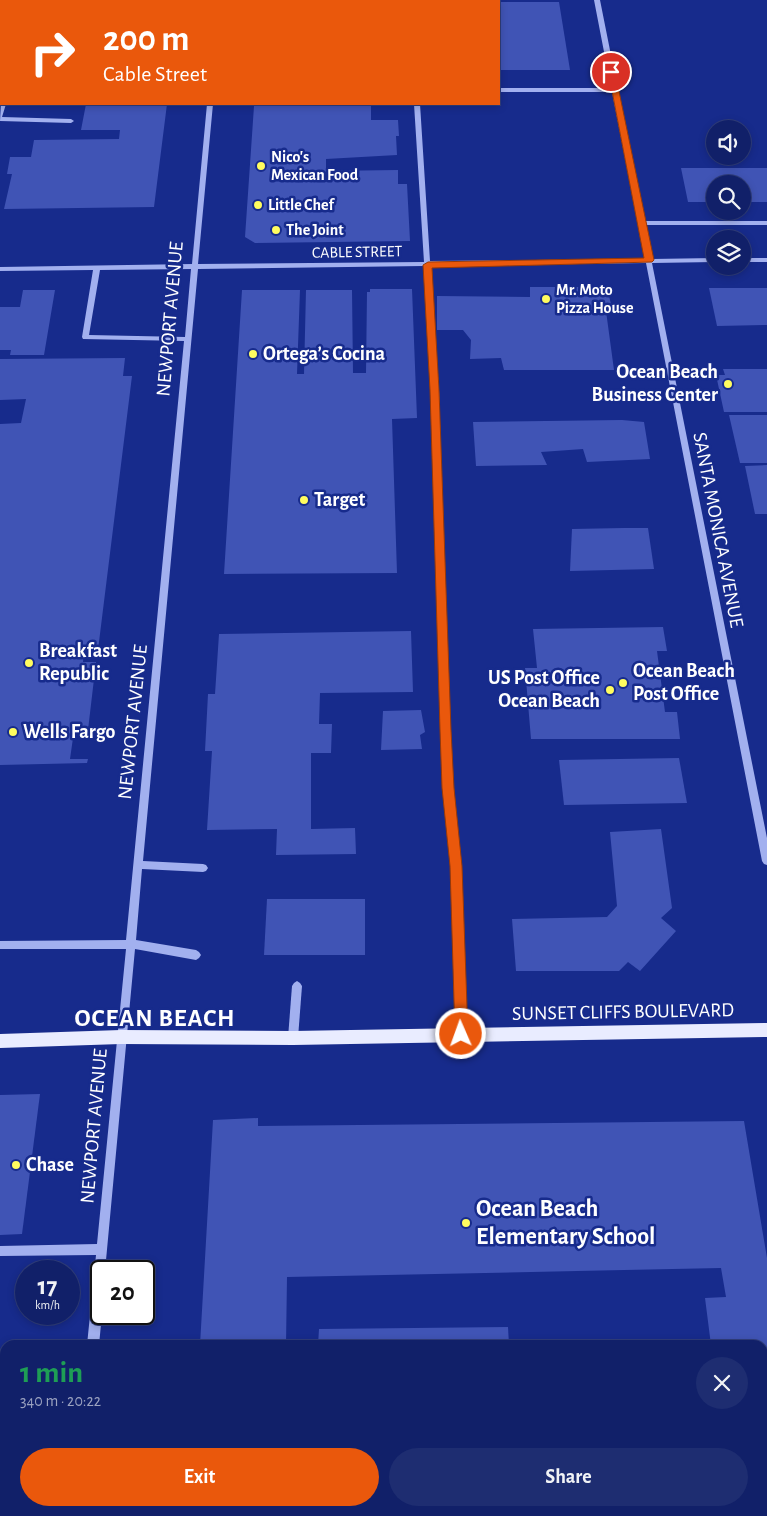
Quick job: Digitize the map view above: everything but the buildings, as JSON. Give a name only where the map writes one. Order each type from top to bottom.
[{"type":"main road","name":"SUNSET CLIFFS BOULEVARD","points":[[0,1041],[121,1037],[293,1038],[767,1030]]},
{"type":"street","name":"SANTA MONICA AVENUE","points":[[597,0],[767,861]]},
{"type":"street","name":"NEWPORT AVENUE","points":[[93,1340],[210,105]]},
{"type":"street","points":[[417,105],[435,390],[448,788],[456,866],[461,1034]]},
{"type":"street","points":[[0,117],[71,121]]},
{"type":"street","points":[[642,223],[767,223]]},
{"type":"street","name":"CABLE STREET","points":[[0,269],[706,260]]},
{"type":"street","points":[[751,260],[767,260]]},
{"type":"street","points":[[138,865],[203,868]]},
{"type":"street","points":[[0,945],[131,944],[196,955]]},
{"type":"street","points":[[293,1038],[297,986]]},
{"type":"street","points":[[0,1251],[102,1249]]},
{"type":"lane","points":[[500,90],[615,90]]},
{"type":"lane","points":[[97,268],[85,337],[188,339]]},
{"type":"place","name":"Nico's Mexican Food","points":[[261,166]]},
{"type":"place","name":"Little Chef","points":[[258,205]]},
{"type":"place","name":"The Joint","points":[[276,230]]},
{"type":"place","name":"Mr. Moto Pizza House","points":[[546,299]]},
{"type":"place","name":"Ortega’s Cocina","points":[[253,354]]},
{"type":"place","name":"Ocean Beach Business Center","points":[[728,384]]},
{"type":"place","name":"Target","points":[[304,500]]},
{"type":"place","name":"Breakfast Republic","points":[[29,663]]},
{"type":"place","name":"Ocean Beach Post Office","points":[[623,683]]},
{"type":"place","name":"US Post Office Ocean Beach","points":[[610,690]]},
{"type":"place","name":"Wells Fargo","points":[[13,732]]},
{"type":"place","name":"Chase","points":[[16,1165]]},
{"type":"place","name":"Ocean Beach Elementary School","points":[[466,1223]]},
{"type":"district","name":"OCEAN BEACH","points":[[155,1018]]},
{"type":"route","points":[[461,1034],[456,866],[448,788],[435,390],[428,265],[649,260],[611,72]]}]
